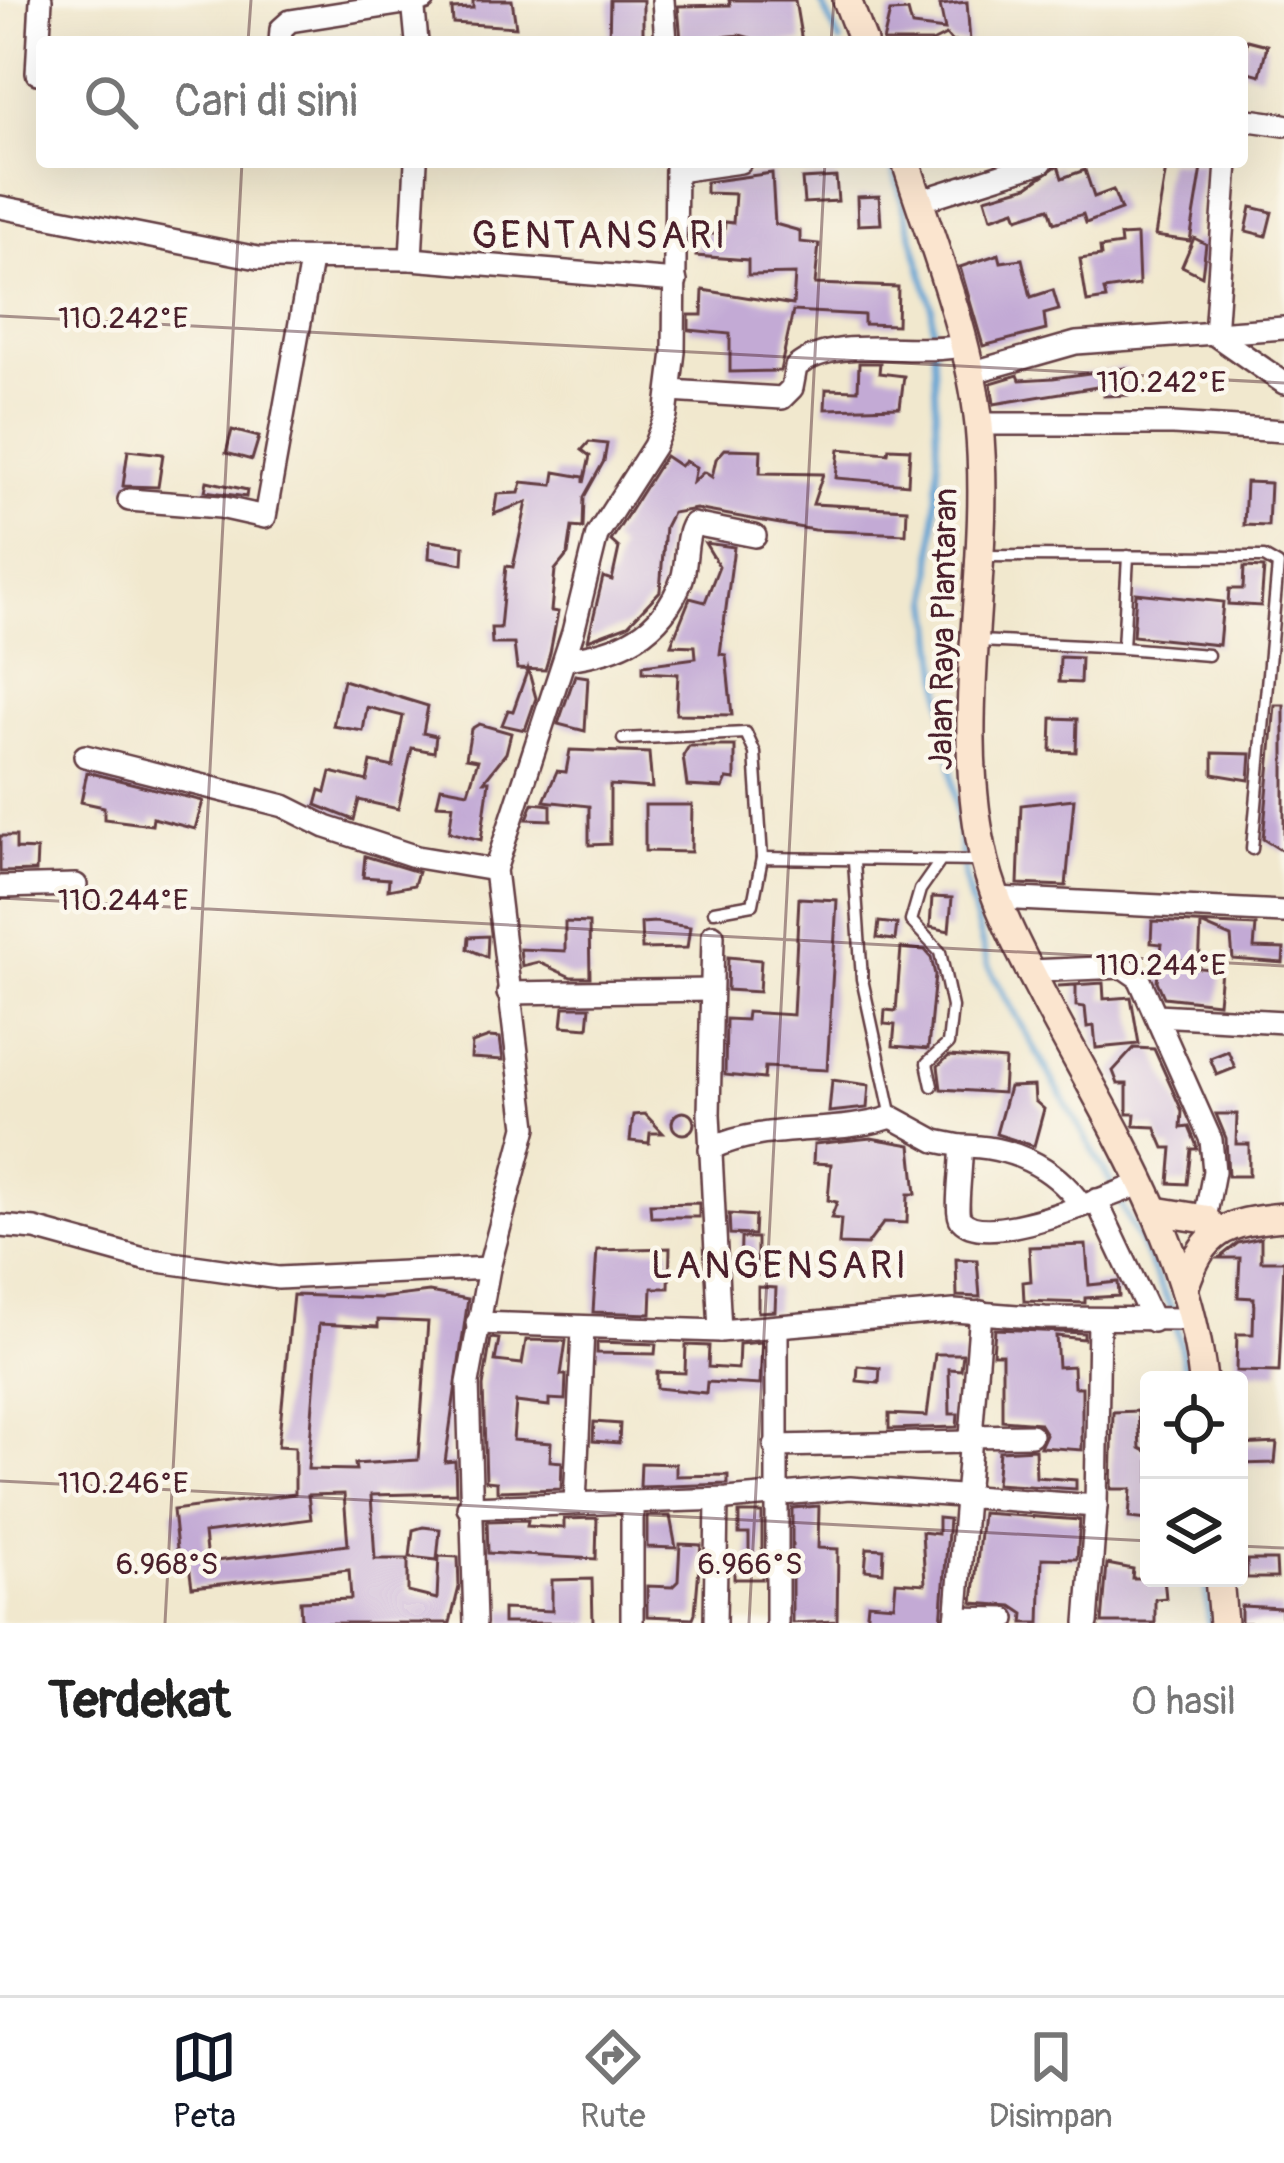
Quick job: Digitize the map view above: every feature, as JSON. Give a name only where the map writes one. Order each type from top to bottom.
[{"type":"main road","points":[[847,0],[861,36]]},
{"type":"main road","name":"Jalan Raya Plantaran","points":[[908,168],[919,201],[946,356],[979,424],[981,556],[971,705],[976,861],[1030,971],[1108,1196],[1156,1211],[1184,1289],[1169,1320],[1198,1371]]},
{"type":"main road","points":[[1156,1211],[1212,1226],[1284,1217]]},
{"type":"main road","points":[[1184,1289],[1212,1226]]},
{"type":"main road","points":[[1221,1587],[1223,1623]]},
{"type":"street","points":[[39,36],[41,0]]},
{"type":"street","points":[[662,0],[665,36]]},
{"type":"street","points":[[280,36],[280,28],[290,21],[416,1],[418,36]]},
{"type":"street","points":[[1248,120],[1284,124]]},
{"type":"street","points":[[411,259],[416,168]]},
{"type":"street","points":[[475,1623],[466,1406],[477,1323],[526,1127],[495,870],[565,659],[602,522],[654,446],[670,391],[676,168]]},
{"type":"street","points":[[919,201],[1023,168]]},
{"type":"street","points":[[1215,335],[1227,168]]},
{"type":"street","points":[[0,207],[140,233],[200,250],[311,262],[411,259],[676,281]]},
{"type":"street","points":[[129,500],[265,517],[311,262]]},
{"type":"street","points":[[670,391],[782,398],[792,388],[796,367],[812,357],[857,349],[946,356],[1284,328]]},
{"type":"street","points":[[1215,335],[1284,383]]},
{"type":"street","points":[[979,424],[1173,424],[1284,431]]},
{"type":"street","points":[[565,659],[608,654],[662,617],[683,576],[693,524],[755,536]]},
{"type":"street","points":[[85,756],[284,806],[326,827],[417,857],[495,870]]},
{"type":"street","points":[[0,886],[76,885]]},
{"type":"street","points":[[997,898],[1284,912]]},
{"type":"street","points":[[712,935],[710,1149],[720,1331]]},
{"type":"street","points":[[1030,971],[1123,967],[1139,978],[1211,1140],[1212,1226]]},
{"type":"street","points":[[508,993],[711,990]]},
{"type":"street","points":[[1156,1015],[1284,1022]]},
{"type":"street","points":[[710,1149],[786,1131],[859,1128],[892,1117],[936,1141],[992,1146],[1021,1156],[1070,1189],[1108,1196]]},
{"type":"street","points":[[961,1146],[957,1212],[967,1224],[985,1230],[1025,1225],[1108,1196]]},
{"type":"street","points":[[477,1323],[777,1330],[914,1312],[1169,1320],[1108,1196]]},
{"type":"street","points":[[0,1226],[35,1229],[144,1259],[278,1278],[489,1268]]},
{"type":"street","points":[[981,1312],[956,1621],[1005,1619]]},
{"type":"street","points":[[1087,1623],[1096,1506],[1099,1320]]},
{"type":"street","points":[[575,1503],[583,1329]]},
{"type":"street","points":[[777,1330],[777,1623]]},
{"type":"street","points":[[775,1446],[1031,1435]]},
{"type":"street","points":[[468,1508],[896,1489],[964,1499],[1096,1506]]},
{"type":"street","points":[[715,1623],[717,1500]]},
{"type":"street","points":[[632,1502],[632,1623]]},
{"type":"lane","points":[[981,556],[1264,557],[1278,565],[1252,849]]},
{"type":"lane","points":[[1124,648],[1128,556]]},
{"type":"lane","points":[[976,641],[1208,655]]},
{"type":"lane","points":[[622,739],[746,733],[754,753],[762,858],[753,904],[714,911]]},
{"type":"lane","points":[[762,858],[976,861]]},
{"type":"lane","points":[[854,862],[862,980],[892,1117]]},
{"type":"lane","points":[[932,1087],[927,1063],[948,1044],[952,1007],[940,952],[911,920],[920,890],[946,863]]},
{"type":"building","points":[[473,0],[512,0],[516,27],[453,23],[452,9],[473,8]]},
{"type":"building","points":[[610,0],[643,0],[643,36],[609,36]]},
{"type":"building","points":[[729,0],[795,0],[801,36],[681,36],[678,6],[730,5]]},
{"type":"building","points":[[967,2],[970,36],[884,36],[890,12],[908,11],[912,26],[945,30],[940,5]]},
{"type":"building","points":[[1248,40],[1267,45],[1260,75],[1248,72]]},
{"type":"building","points":[[1054,168],[1059,168],[1062,178],[1085,170],[1094,197],[1113,190],[1121,210],[1086,223],[1083,214],[1054,223],[1049,208],[1018,218],[1015,210],[991,218],[985,198],[1028,186]]},
{"type":"building","points":[[1166,168],[1202,168],[1190,241],[1155,236]]},
{"type":"building","points":[[772,173],[775,224],[800,231],[800,242],[819,244],[815,284],[898,287],[897,325],[864,324],[864,315],[793,311],[780,371],[730,372],[730,334],[689,330],[689,315],[702,315],[703,290],[793,305],[795,274],[748,275],[748,260],[696,256],[698,233],[724,235],[725,222],[733,223],[735,194],[706,193],[706,182]]},
{"type":"building","points":[[836,177],[838,201],[804,203],[802,179]]},
{"type":"building","points":[[879,196],[881,224],[858,225],[857,197]]},
{"type":"building","points":[[1251,207],[1272,212],[1266,236],[1246,231]]},
{"type":"building","points":[[1137,235],[1139,285],[1104,290],[1106,299],[1087,302],[1080,259],[1101,256],[1100,248],[1121,245],[1120,236]]},
{"type":"building","points":[[1194,238],[1206,244],[1202,276],[1182,266]]},
{"type":"building","points":[[999,254],[1001,262],[1022,259],[1031,297],[1053,290],[1059,310],[1044,314],[1046,330],[983,346],[960,267]]},
{"type":"building","points":[[859,363],[880,363],[879,373],[904,376],[900,407],[825,409],[826,389],[858,390]]},
{"type":"building","points":[[1126,368],[1128,395],[1104,396],[1103,386],[994,404],[991,383],[1018,375],[1020,380],[1053,378]]},
{"type":"building","points":[[232,430],[259,437],[252,460],[226,453]]},
{"type":"building","points":[[589,442],[607,444],[604,461],[584,497],[583,528],[572,527],[568,554],[555,570],[551,611],[558,612],[545,670],[517,669],[514,644],[492,644],[491,628],[500,628],[506,566],[513,567],[527,502],[494,514],[497,494],[519,493],[522,482],[553,485],[555,472],[584,477],[584,483],[590,456],[582,450]]},
{"type":"building","points":[[889,448],[910,449],[908,484],[836,478],[839,449],[888,453]]},
{"type":"building","points":[[725,449],[761,450],[760,473],[823,474],[813,504],[907,509],[906,534],[814,530],[696,509],[672,513],[665,527],[660,591],[628,625],[588,640],[603,577],[612,580],[619,548],[611,541],[665,456],[680,466],[685,461],[696,467],[693,482],[704,472],[712,477],[716,459]]},
{"type":"building","points":[[128,450],[163,454],[158,487],[123,486]]},
{"type":"building","points":[[207,481],[247,490],[246,497],[205,491]]},
{"type":"building","points":[[1246,482],[1270,483],[1268,526],[1244,525]]},
{"type":"building","points":[[430,541],[464,546],[463,564],[429,558]]},
{"type":"building","points":[[705,543],[734,547],[720,654],[726,655],[732,715],[676,714],[678,674],[643,672],[643,665],[696,658],[695,646],[671,645],[690,598],[705,602],[719,566]]},
{"type":"building","points":[[1244,567],[1264,568],[1261,606],[1228,604],[1229,589],[1243,589]]},
{"type":"building","points":[[1136,593],[1223,602],[1219,645],[1133,636]]},
{"type":"building","points":[[1060,657],[1081,658],[1080,683],[1059,682]]},
{"type":"building","points":[[528,669],[536,698],[525,730],[502,725],[508,710],[513,711]]},
{"type":"building","points":[[575,675],[588,677],[585,731],[558,724]]},
{"type":"building","points":[[343,680],[428,706],[423,733],[436,736],[434,752],[412,748],[398,809],[359,800],[354,820],[316,805],[320,790],[326,792],[331,772],[367,781],[371,762],[393,767],[403,716],[367,707],[363,731],[333,726]]},
{"type":"building","points":[[1275,705],[1284,705],[1284,852],[1263,839]]},
{"type":"building","points":[[1052,718],[1077,719],[1076,752],[1051,751]]},
{"type":"building","points":[[479,724],[511,733],[506,753],[484,781],[489,781],[481,840],[449,832],[453,805],[437,804],[441,787],[468,792],[478,760],[466,758],[471,729]]},
{"type":"building","points":[[689,746],[735,746],[735,780],[727,779],[723,788],[687,786],[683,756]]},
{"type":"building","points":[[570,750],[649,753],[652,788],[610,785],[610,844],[589,845],[589,806],[544,801],[557,771],[566,772]]},
{"type":"building","points":[[1213,753],[1251,754],[1249,780],[1213,774]]},
{"type":"building","points":[[87,772],[203,801],[195,829],[153,818],[152,825],[104,819],[104,807],[81,802]]},
{"type":"building","points":[[1074,799],[1066,886],[1018,884],[1021,805]]},
{"type":"building","points":[[533,803],[551,805],[551,820],[527,819]]},
{"type":"building","points":[[645,805],[692,805],[691,852],[645,851]]},
{"type":"building","points":[[0,836],[16,836],[16,849],[37,850],[36,871],[0,872]]},
{"type":"building","points":[[365,856],[418,872],[414,885],[388,890],[389,879],[363,877]]},
{"type":"building","points":[[932,897],[952,898],[949,931],[930,927]]},
{"type":"building","points":[[799,898],[837,900],[827,1070],[765,1067],[764,1079],[725,1075],[726,1019],[746,1020],[747,1012],[793,1015]]},
{"type":"building","points":[[1152,921],[1256,926],[1254,948],[1284,949],[1283,963],[1233,959],[1231,937],[1201,924],[1199,968],[1221,970],[1218,1003],[1164,997],[1157,981],[1162,944],[1151,943]]},
{"type":"building","points":[[565,922],[589,923],[590,977],[571,977],[538,962],[522,966],[520,949],[565,951]]},
{"type":"building","points":[[879,922],[897,924],[895,940],[877,938]]},
{"type":"building","points":[[641,923],[690,927],[687,948],[642,949]]},
{"type":"building","points":[[488,936],[487,957],[468,949],[469,937]]},
{"type":"building","points":[[901,948],[925,950],[931,957],[935,975],[928,1049],[893,1046],[895,1025],[884,1024],[885,1010],[896,1011]]},
{"type":"building","points":[[728,957],[761,960],[759,992],[727,990]]},
{"type":"building","points":[[1103,983],[1104,999],[1131,997],[1139,1044],[1096,1048],[1094,1026],[1087,1027],[1085,1007],[1076,1006],[1076,985],[1058,986]]},
{"type":"building","points":[[564,1007],[590,1007],[588,1028],[562,1026]]},
{"type":"building","points":[[500,1038],[503,1060],[471,1058],[472,1043]]},
{"type":"building","points":[[1134,1048],[1154,1049],[1182,1111],[1181,1128],[1189,1127],[1196,1144],[1197,1149],[1191,1149],[1187,1184],[1169,1183],[1172,1148],[1164,1148],[1155,1127],[1134,1126],[1135,1114],[1127,1114],[1127,1084],[1118,1084],[1113,1071]]},
{"type":"building","points":[[1228,1051],[1235,1068],[1217,1075],[1210,1058]]},
{"type":"building","points":[[949,1056],[1005,1060],[1003,1093],[941,1089],[938,1066]]},
{"type":"building","points":[[832,1080],[869,1085],[867,1108],[829,1112]]},
{"type":"building","points":[[1034,1086],[1035,1101],[1044,1109],[1034,1146],[996,1134],[1009,1087]]},
{"type":"building","points":[[683,1112],[694,1123],[683,1134],[672,1123]]},
{"type":"building","points":[[645,1114],[663,1133],[650,1133],[649,1143],[630,1141],[633,1115]]},
{"type":"building","points":[[1216,1114],[1237,1114],[1236,1144],[1249,1144],[1249,1176],[1228,1176],[1226,1138]]},
{"type":"building","points":[[871,1138],[911,1145],[916,1194],[908,1194],[907,1223],[884,1222],[867,1245],[839,1244],[841,1219],[831,1218],[837,1202],[828,1200],[831,1164],[813,1163],[814,1144]]},
{"type":"building","points":[[699,1203],[699,1217],[651,1217],[650,1204]]},
{"type":"building","points":[[729,1214],[755,1216],[754,1235],[730,1234]]},
{"type":"building","points":[[741,1238],[757,1238],[757,1275],[740,1275]]},
{"type":"building","points":[[1261,1238],[1261,1261],[1284,1261],[1279,1372],[1236,1371],[1237,1334],[1253,1334],[1254,1298],[1238,1297],[1240,1258],[1219,1258],[1238,1243]]},
{"type":"building","points":[[1086,1245],[1089,1285],[1118,1282],[1119,1296],[1085,1298],[1085,1303],[1024,1301],[1023,1282],[1031,1281],[1029,1247]]},
{"type":"building","points":[[670,1248],[669,1288],[652,1288],[651,1314],[593,1312],[597,1250]]},
{"type":"building","points":[[956,1259],[977,1260],[980,1297],[957,1296]]},
{"type":"building","points":[[758,1287],[776,1288],[775,1311],[758,1312]]},
{"type":"building","points":[[429,1292],[468,1299],[445,1462],[455,1461],[456,1493],[371,1495],[375,1559],[408,1559],[408,1592],[437,1599],[439,1556],[458,1557],[459,1587],[450,1623],[301,1623],[300,1601],[351,1599],[349,1570],[192,1587],[188,1558],[178,1559],[173,1510],[295,1494],[295,1447],[278,1446],[293,1295],[381,1298]],"holes":[[[378,1320],[428,1322],[418,1460],[355,1464],[356,1470],[308,1469],[319,1324],[378,1327]],[[344,1494],[348,1545],[207,1562],[204,1533],[311,1519],[308,1495]]]},
{"type":"building","points":[[995,1329],[1084,1333],[1084,1339],[1056,1336],[1058,1367],[1073,1366],[1074,1387],[1082,1387],[1082,1450],[1040,1447],[1046,1434],[1039,1423],[1002,1420],[1002,1354],[993,1354]]},
{"type":"building","points":[[491,1338],[499,1339],[495,1361],[522,1364],[526,1340],[566,1341],[561,1375],[566,1375],[565,1400],[549,1399],[549,1406],[516,1402],[513,1440],[551,1443],[550,1461],[562,1462],[561,1489],[497,1491],[497,1482],[486,1481],[483,1386]]},
{"type":"building","points":[[597,1342],[656,1344],[655,1354],[597,1353]]},
{"type":"building","points":[[762,1342],[760,1385],[707,1382],[706,1393],[657,1388],[657,1372],[685,1373],[686,1345],[709,1346],[708,1367],[738,1369],[739,1344]]},
{"type":"building","points":[[935,1354],[963,1354],[961,1370],[949,1369],[950,1414],[958,1414],[957,1427],[889,1429],[889,1414],[927,1416]]},
{"type":"building","points":[[858,1366],[880,1368],[879,1383],[857,1381]]},
{"type":"building","points":[[1138,1411],[1140,1519],[1129,1518],[1131,1489],[1111,1489],[1113,1412]]},
{"type":"building","points":[[594,1422],[620,1424],[619,1443],[593,1441]]},
{"type":"building","points":[[1277,1443],[1275,1463],[1248,1464],[1248,1445]]},
{"type":"building","points":[[1035,1449],[1036,1477],[1076,1480],[1076,1489],[996,1484],[999,1451]]},
{"type":"building","points":[[641,1463],[676,1464],[676,1476],[728,1475],[728,1484],[640,1487]]},
{"type":"building","points":[[819,1506],[818,1548],[838,1549],[837,1621],[792,1623],[792,1508]]},
{"type":"building","points":[[739,1513],[762,1513],[762,1579],[734,1579],[734,1562],[749,1562],[749,1534],[739,1534]]},
{"type":"building","points":[[982,1513],[1080,1520],[1077,1559],[1042,1558],[1040,1623],[1023,1623],[1024,1614],[1012,1606],[973,1603]]},
{"type":"building","points":[[647,1516],[670,1516],[676,1548],[647,1547]]},
{"type":"building","points":[[597,1518],[596,1559],[488,1553],[487,1521],[528,1520],[527,1526],[564,1528],[564,1519]]},
{"type":"building","points":[[938,1518],[949,1519],[941,1623],[866,1623],[868,1603],[894,1605],[896,1582],[925,1584],[922,1532],[938,1534]]},
{"type":"building","points":[[440,1529],[437,1560],[410,1557],[413,1530]]},
{"type":"building","points":[[680,1544],[701,1545],[693,1618],[647,1616],[647,1586],[672,1587],[678,1581]]},
{"type":"building","points":[[867,1548],[884,1549],[883,1572],[865,1570]]},
{"type":"building","points":[[1248,1560],[1276,1560],[1277,1578],[1248,1578]]},
{"type":"building","points":[[1107,1564],[1133,1569],[1132,1578],[1140,1578],[1140,1587],[1165,1587],[1166,1598],[1155,1599],[1155,1623],[1102,1623]]},
{"type":"building","points":[[592,1579],[593,1623],[503,1623],[503,1609],[552,1611],[552,1580]]},
{"type":"building","points":[[1241,1606],[1282,1608],[1282,1623],[1241,1623]]},
{"type":"waterway","points":[[820,0],[837,36]]},
{"type":"waterway","points":[[893,168],[932,307],[938,465],[931,600],[965,880],[988,966],[1114,1188]]},
{"type":"waterway","points":[[1119,1200],[1173,1312]]},
{"type":"waterway","points":[[1176,1325],[1185,1371]]},
{"type":"waterway","points":[[1206,1588],[1209,1623]]},
{"type":"district","name":"GENTANSARI","points":[[600,234]]},
{"type":"district","name":"LANGENSARI","points":[[780,1264]]}]
